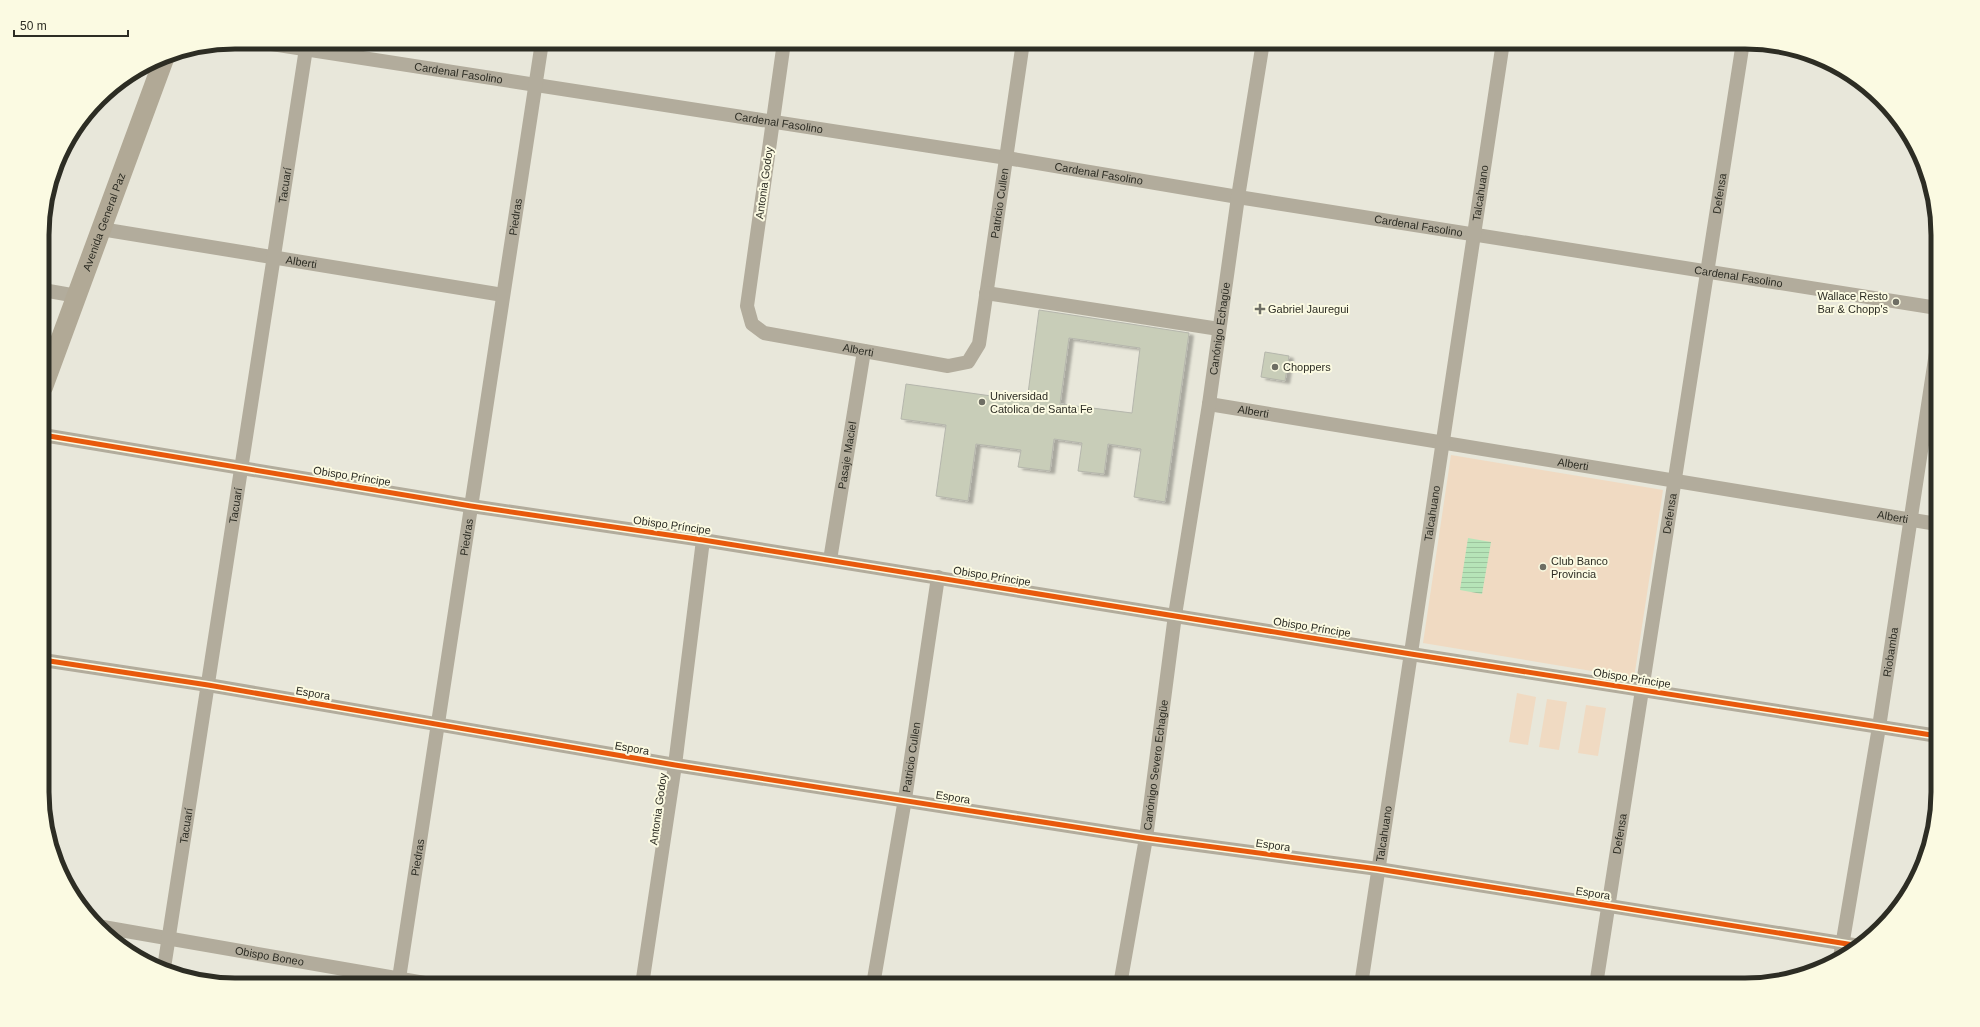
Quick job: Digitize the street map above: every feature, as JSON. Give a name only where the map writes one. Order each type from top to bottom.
[{"type":"main road","name":"Avenida General Paz","points":[[49,371],[162,64]]},
{"type":"street","name":"Tacuarí","points":[[165,964],[306,49]]},
{"type":"street","name":"Cardenal Fasolino","points":[[324,49],[535,85],[772,123],[1007,158],[1238,197],[1931,307]]},
{"type":"street","name":"Piedras","points":[[400,978],[541,49]]},
{"type":"street","name":"Antonia Godoy","points":[[752,324],[747,306],[783,49]]},
{"type":"street","name":"Patricio Cullen","points":[[968,362],[979,344],[1022,49]]},
{"type":"street","name":"Canónigo Echagüe","points":[[1175,615],[1209,404],[1238,197],[1262,49]]},
{"type":"street","name":"Talcahuano","points":[[1361,978],[1502,49]]},
{"type":"street","name":"Defensa","points":[[1597,978],[1676,480],[1742,49]]},
{"type":"street","name":"Alberti","points":[[101,229],[503,295]]},
{"type":"street","points":[[49,291],[77,296]]},
{"type":"street","points":[[986,293],[1219,329]]},
{"type":"street","name":"Alberti","points":[[752,324],[764,333],[948,366],[968,362]]},
{"type":"street","name":"Pasaje Maciel","points":[[830,560],[864,351]]},
{"type":"street","name":"Riobamba","points":[[1841,951],[1879,727],[1909,520],[1931,383]]},
{"type":"street","name":"Alberti","points":[[1209,404],[1442,444],[1676,480],[1931,523]]},
{"type":"street","name":"Obispo Príncipe","points":[[49,436],[471,506],[703,540],[1411,654],[1931,735]]},
{"type":"street","name":"Antonia Godoy","points":[[643,978],[675,765],[703,540]]},
{"type":"street","name":"Patricio Cullen","points":[[874,978],[905,800],[938,577]]},
{"type":"street","name":"Canónigo Severo Echagüe","points":[[1121,978],[1146,838],[1175,615]]},
{"type":"street","name":"Espora","points":[[49,661],[208,686],[675,765],[1146,838],[1378,869],[1852,945]]},
{"type":"street","name":"Obispo Boneo","points":[[107,928],[169,937],[379,978]]},
{"type":"shaded area","name":"Club Banco Provincia","points":[[1451,455],[1663,490],[1634,678],[1423,643]]},
{"type":"shaded area","points":[[1468,538],[1491,542],[1482,594],[1460,590]]},
{"type":"shaded area","points":[[1517,693],[1536,697],[1528,745],[1509,742]]},
{"type":"shaded area","points":[[1547,699],[1567,702],[1559,750],[1539,747]]},
{"type":"shaded area","points":[[1586,705],[1606,708],[1598,756],[1578,753]]},
{"type":"building","name":"Universidad Catolica de Santa Fe","points":[[1039,310],[1189,333],[1165,502],[1134,497],[1141,449],[1108,444],[1104,474],[1078,471],[1082,443],[1054,439],[1050,471],[1018,467],[1021,450],[976,444],[968,501],[936,496],[946,425],[901,419],[906,384],[1027,401]],"holes":[[[1069,338],[1140,348],[1132,413],[1060,404]]]},
{"type":"building","name":"Choppers","points":[[1265,352],[1289,356],[1285,381],[1261,377]]},
{"type":"cycle path","points":[[49,436],[471,506],[703,540],[1411,654],[1931,735]]},
{"type":"cycle path","points":[[49,661],[208,685],[675,765],[1146,838],[1378,869],[1851,945]]},
{"type":"place","name":"Wallace Resto Bar & Chopp's","points":[[1896,302]]},
{"type":"place","name":"Gabriel Jauregui","points":[[1260,309]]},
{"type":"place","name":"Choppers","points":[[1275,367]]},
{"type":"place","name":"Universidad Catolica de Santa Fe","points":[[982,402]]},
{"type":"place","name":"Club Banco Provincia","points":[[1543,567]]}]
